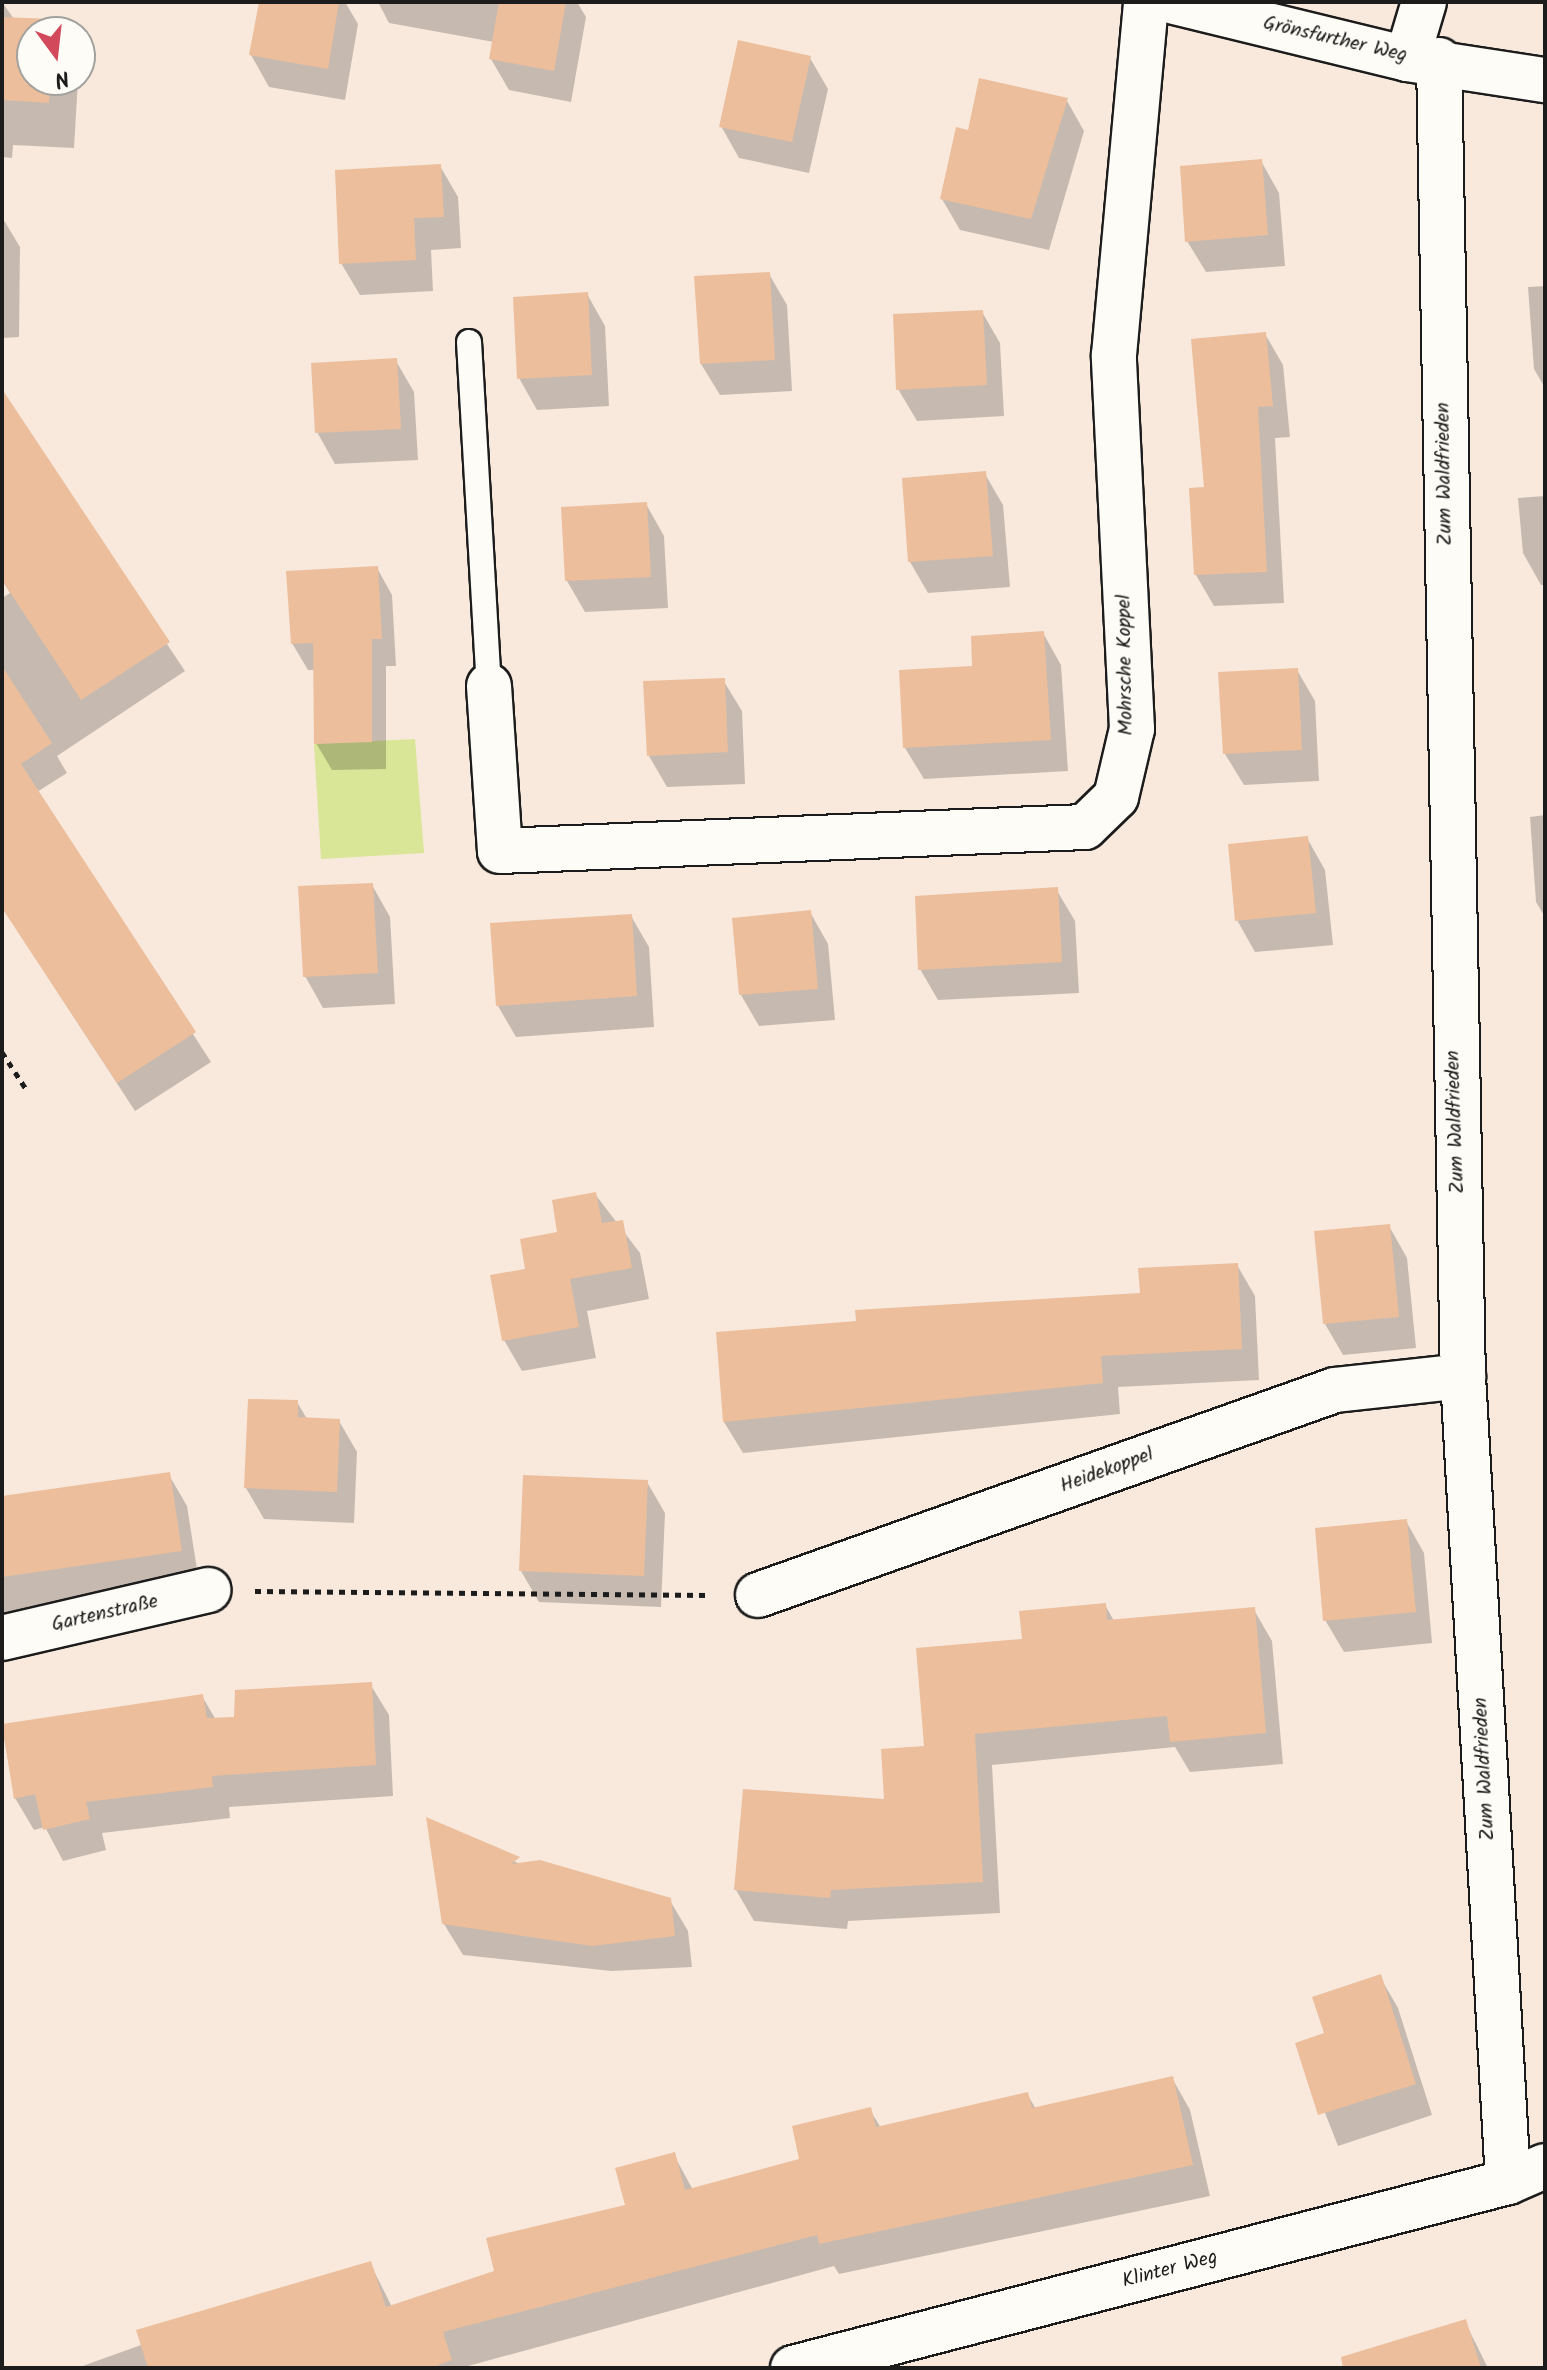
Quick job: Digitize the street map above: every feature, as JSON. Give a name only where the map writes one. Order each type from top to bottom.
[{"type":"street","name":"Mohrsche Koppel","points":[[489,686],[500,851],[1085,827],[1116,797],[1132,729],[1114,355],[1146,2]]},
{"type":"street","name":"Grönsfurther Weg","points":[[1174,2],[1423,60],[1545,80]]},
{"type":"street","name":"Zum Waldfrieden","points":[[1424,2],[1423,60],[1463,1376],[1526,2174]]},
{"type":"street","name":"Heidekoppel","points":[[758,1595],[1335,1390],[1463,1376]]},
{"type":"street","name":"Gartenstraße","points":[[2,1638],[208,1590]]},
{"type":"street","name":"Klinter Weg","points":[[793,2368],[1526,2174]]},
{"type":"lane","points":[[469,342],[489,686]]},
{"type":"path","points":[[2,1052],[26,1089]]},
{"type":"path","points":[[208,1590],[758,1595]]},
{"type":"green space","points":[[415,739],[424,853],[321,859],[314,744]]},
{"type":"building","points":[[259,2],[339,2],[328,69],[249,55]]},
{"type":"building","points":[[499,2],[566,2],[554,71],[489,59]]},
{"type":"building","points":[[2,17],[16,18],[16,96],[49,96],[49,103],[2,100]]},
{"type":"building","points":[[738,40],[811,56],[792,142],[719,127]]},
{"type":"building","points":[[979,78],[1068,98],[1031,219],[940,199],[956,127],[968,130]]},
{"type":"building","points":[[1262,159],[1268,235],[1185,242],[1180,166]]},
{"type":"building","points":[[441,164],[444,217],[414,218],[416,260],[339,264],[335,170]]},
{"type":"building","points":[[770,272],[775,360],[700,364],[694,276]]},
{"type":"building","points":[[588,292],[592,375],[517,379],[513,297]]},
{"type":"building","points":[[983,310],[987,385],[896,390],[893,314]]},
{"type":"building","points":[[1266,332],[1273,406],[1258,407],[1267,572],[1194,575],[1189,488],[1204,487],[1191,339]]},
{"type":"building","points":[[397,358],[401,429],[315,433],[311,363]]},
{"type":"building","points":[[2,389],[170,642],[81,700],[2,580]]},
{"type":"building","points":[[986,471],[993,556],[908,562],[902,478]]},
{"type":"building","points":[[647,502],[651,577],[565,581],[561,507]]},
{"type":"building","points":[[378,566],[382,639],[372,639],[372,742],[314,744],[313,643],[291,644],[286,571]]},
{"type":"building","points":[[1044,631],[1051,740],[903,748],[899,670],[972,666],[971,636]]},
{"type":"building","points":[[2,666],[52,743],[21,764],[196,1032],[117,1083],[2,908]]},
{"type":"building","points":[[1298,668],[1302,750],[1223,754],[1218,672]]},
{"type":"building","points":[[725,678],[728,752],[647,756],[643,681]]},
{"type":"building","points":[[1308,836],[1316,913],[1235,921],[1228,844]]},
{"type":"building","points":[[373,883],[378,973],[303,977],[298,886]]},
{"type":"building","points":[[1058,887],[1062,962],[918,970],[915,896]]},
{"type":"building","points":[[811,910],[818,989],[739,995],[732,918]]},
{"type":"building","points":[[632,914],[637,996],[496,1006],[490,923]]},
{"type":"building","points":[[596,1192],[602,1223],[623,1220],[632,1268],[570,1279],[579,1327],[502,1341],[490,1275],[525,1269],[520,1239],[557,1232],[552,1200]]},
{"type":"building","points":[[1390,1224],[1399,1317],[1323,1324],[1314,1231]]},
{"type":"building","points":[[1238,1263],[1242,1349],[1101,1356],[1103,1383],[723,1422],[716,1332],[856,1321],[855,1310],[1140,1293],[1138,1268]]},
{"type":"building","points":[[248,1399],[298,1400],[298,1417],[340,1419],[337,1492],[244,1488]]},
{"type":"building","points":[[170,1472],[182,1551],[2,1577],[2,1496]]},
{"type":"building","points":[[523,1475],[648,1480],[644,1576],[519,1571]]},
{"type":"building","points":[[1407,1519],[1416,1612],[1323,1621],[1315,1528]]},
{"type":"building","points":[[1106,1603],[1107,1620],[1255,1607],[1266,1733],[1170,1742],[1167,1716],[975,1734],[983,1882],[831,1890],[830,1898],[734,1890],[743,1789],[884,1799],[881,1749],[924,1746],[916,1648],[1022,1639],[1019,1611]]},
{"type":"building","points":[[372,1682],[376,1765],[212,1776],[213,1787],[86,1802],[90,1819],[43,1830],[35,1794],[14,1799],[2,1724],[203,1694],[207,1718],[234,1717],[235,1690]]},
{"type":"building","points":[[426,1817],[520,1857],[511,1864],[540,1860],[671,1898],[675,1936],[592,1946],[442,1924]]},
{"type":"building","points":[[1381,1974],[1416,2084],[1318,2115],[1295,2043],[1324,2033],[1312,1997]]},
{"type":"building","points":[[1173,2076],[1193,2165],[819,2244],[817,2235],[443,2332],[452,2360],[430,2368],[148,2368],[136,2330],[371,2261],[386,2307],[494,2271],[486,2238],[625,2205],[615,2168],[675,2152],[685,2190],[799,2159],[792,2126],[871,2107],[876,2127],[1028,2092],[1032,2108]]},
{"type":"building","points":[[1466,2319],[1481,2368],[1343,2368],[1341,2357]]}]
